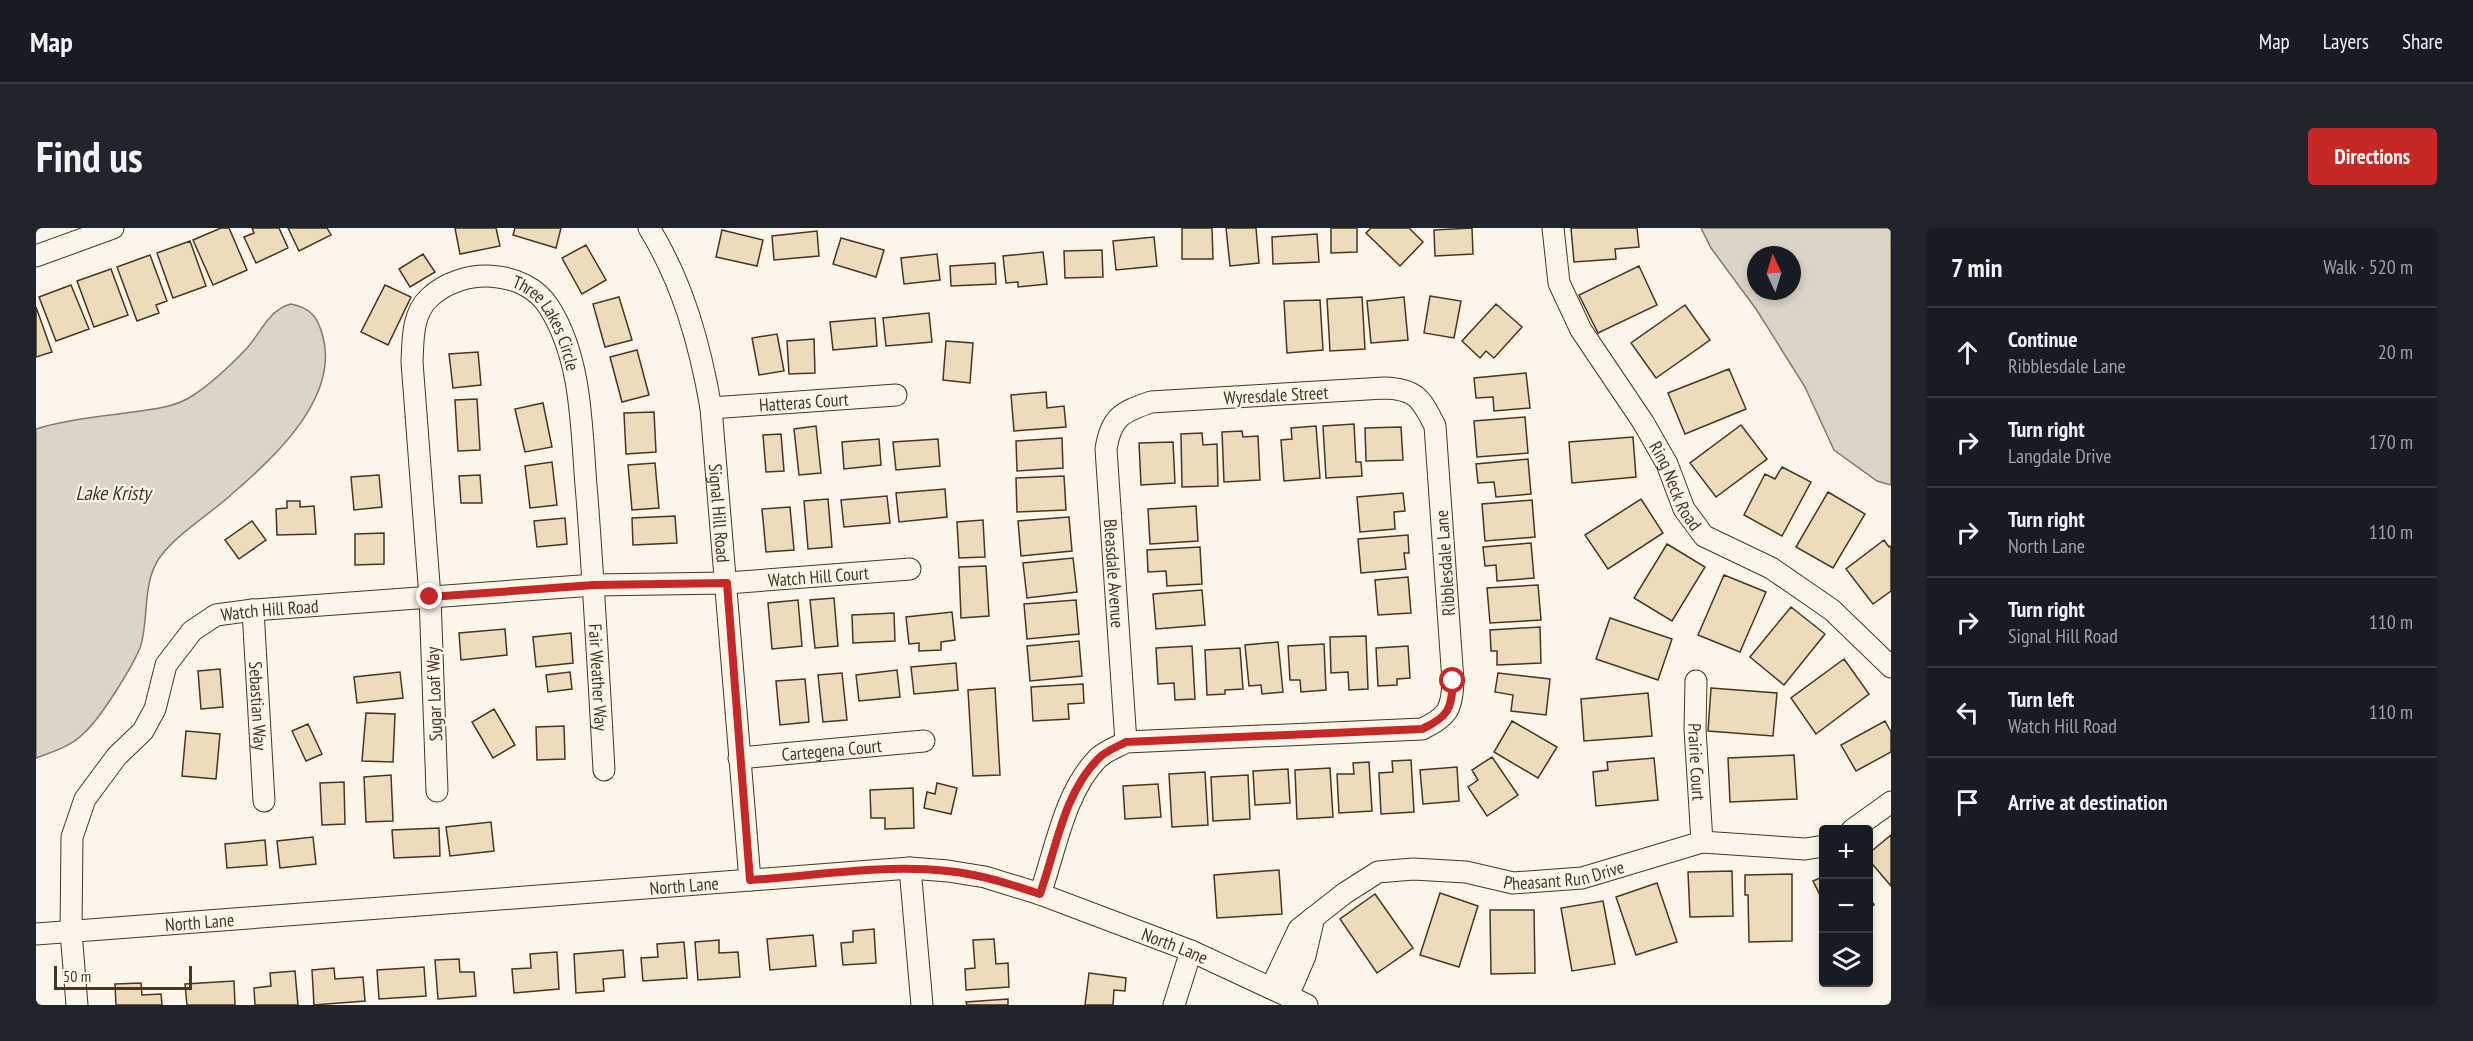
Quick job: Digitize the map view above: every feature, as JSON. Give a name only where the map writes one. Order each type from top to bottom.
[{"type":"street","points":[[36,256],[113,228]]},
{"type":"street","name":"Signal Hill Road","points":[[649,228],[683,296],[705,369],[711,408],[727,583],[750,880]]},
{"type":"street","name":"Ring Neck Road","points":[[1553,228],[1559,283],[1581,330],[1643,422],[1667,464],[1684,509],[1704,536],[1771,568],[1832,610],[1888,656]]},
{"type":"street","name":"Three Lakes Circle","points":[[430,597],[412,362],[414,325],[428,298],[454,281],[496,275],[529,285],[549,306],[571,355],[579,410],[594,585]]},
{"type":"street","name":"Wyresdale Street","points":[[1124,411],[1151,402],[1384,388],[1405,389],[1424,404]]},
{"type":"street","name":"Hatteras Court","points":[[711,408],[896,395]]},
{"type":"street","name":"Ribblesdale Lane","points":[[1126,742],[1422,729],[1439,721],[1452,704],[1453,681],[1435,426],[1424,404]]},
{"type":"street","name":"Bleasdale Avenue","points":[[1124,411],[1109,430],[1106,449],[1126,742]]},
{"type":"street","name":"Watch Hill Court","points":[[727,583],[910,569]]},
{"type":"street","name":"Watch Hill Road","points":[[77,1005],[71,932],[72,837],[85,799],[117,756],[143,731],[155,710],[166,665],[192,631],[216,615],[253,610],[594,585],[727,583]]},
{"type":"street","name":"Fair Weather Way","points":[[594,585],[604,770]]},
{"type":"street","name":"Sugar Loaf Way","points":[[430,597],[437,791]]},
{"type":"street","name":"Sebastian Way","points":[[253,610],[264,801]]},
{"type":"street","name":"Prairie Court","points":[[1696,681],[1695,729],[1702,842]]},
{"type":"street","name":"Cartegena Court","points":[[739,758],[924,741]]},
{"type":"street","points":[[1040,894],[1070,802],[1083,776],[1100,756],[1126,742]]},
{"type":"street","points":[[1859,825],[1891,802]]},
{"type":"street","name":"Pheasant Run Drive","points":[[1289,996],[1305,956],[1315,915],[1378,872],[1413,869],[1466,873],[1513,883],[1582,878],[1702,842],[1805,849],[1819,847]]},
{"type":"street","points":[[910,868],[922,1005]]},
{"type":"street","name":"North Lane","points":[[36,934],[910,868],[985,877],[1040,894],[1191,951],[1289,996]]},
{"type":"street","points":[[1174,1005],[1191,951]]},
{"type":"water","points":[[1701,228],[1891,228],[1891,485],[1877,481],[1834,450],[1805,387],[1749,300],[1801,300],[1801,246],[1747,246],[1747,297],[1711,248]]},
{"type":"water","name":"Lake Kristy","points":[[291,304],[313,314],[323,337],[325,360],[321,382],[312,404],[299,425],[266,463],[223,502],[194,524],[160,557],[154,567],[148,588],[141,645],[124,678],[99,716],[79,738],[62,748],[36,758],[36,429],[69,421],[176,404],[199,391],[221,374],[247,348],[277,311]]},
{"type":"building","points":[[221,228],[229,228],[247,270],[213,285],[193,240]]},
{"type":"building","points":[[252,228],[279,228],[288,248],[256,263],[244,237],[254,233]]},
{"type":"building","points":[[288,228],[327,228],[331,235],[299,251]]},
{"type":"building","points":[[455,228],[496,228],[500,246],[460,254]]},
{"type":"building","points":[[515,228],[561,228],[556,248],[513,235]]},
{"type":"building","points":[[1182,228],[1212,228],[1213,259],[1182,259]]},
{"type":"building","points":[[1226,228],[1256,228],[1259,263],[1230,266]]},
{"type":"building","points":[[1331,228],[1357,228],[1357,252],[1331,253]]},
{"type":"building","points":[[1371,228],[1409,228],[1423,242],[1400,266],[1366,233]]},
{"type":"building","points":[[1472,228],[1473,254],[1435,256],[1434,230]]},
{"type":"building","points":[[1571,228],[1637,228],[1639,247],[1615,249],[1616,259],[1574,262]]},
{"type":"building","points":[[722,230],[763,240],[757,266],[716,257]]},
{"type":"building","points":[[817,231],[819,256],[774,260],[772,236]]},
{"type":"building","points":[[1317,234],[1319,262],[1273,264],[1272,237]]},
{"type":"building","points":[[1154,237],[1157,266],[1116,270],[1113,241]]},
{"type":"building","points":[[841,238],[884,250],[876,277],[833,264]]},
{"type":"building","points":[[190,241],[206,286],[173,298],[157,253]]},
{"type":"building","points":[[586,245],[606,280],[582,294],[562,258]]},
{"type":"building","points":[[1102,250],[1103,277],[1065,278],[1064,251]]},
{"type":"building","points":[[1043,252],[1047,284],[1018,287],[1018,282],[1006,283],[1003,256]]},
{"type":"building","points":[[423,254],[435,272],[410,287],[399,269]]},
{"type":"building","points":[[937,254],[940,280],[904,284],[901,258]]},
{"type":"building","points":[[150,255],[167,301],[156,305],[159,313],[137,321],[117,267]]},
{"type":"building","points":[[995,263],[996,284],[951,286],[950,266]]},
{"type":"building","points":[[1639,266],[1657,305],[1598,333],[1579,295]]},
{"type":"building","points":[[111,269],[128,315],[94,327],[77,281]]},
{"type":"building","points":[[71,285],[89,329],[56,341],[39,297]]},
{"type":"building","points":[[385,285],[411,297],[388,345],[361,332]]},
{"type":"building","points":[[1430,296],[1461,301],[1454,338],[1424,333]]},
{"type":"building","points":[[619,297],[632,340],[605,347],[593,304]]},
{"type":"building","points":[[1362,297],[1365,349],[1330,351],[1327,299]]},
{"type":"building","points":[[1404,297],[1408,340],[1371,343],[1367,301]]},
{"type":"building","points":[[1320,300],[1323,350],[1287,353],[1284,301]]},
{"type":"building","points":[[1496,304],[1522,327],[1494,358],[1486,351],[1480,358],[1462,341]]},
{"type":"building","points":[[1685,305],[1710,340],[1656,378],[1631,343]]},
{"type":"building","points":[[36,307],[52,352],[36,357]]},
{"type":"building","points":[[929,313],[932,342],[886,346],[883,318]]},
{"type":"building","points":[[875,318],[877,346],[833,350],[830,322]]},
{"type":"building","points":[[777,334],[784,371],[759,375],[752,338]]},
{"type":"building","points":[[814,339],[815,373],[789,374],[787,341]]},
{"type":"building","points":[[946,341],[973,343],[970,383],[943,380]]},
{"type":"building","points":[[637,350],[649,395],[622,402],[610,357]]},
{"type":"building","points":[[478,352],[481,385],[453,388],[449,354]]},
{"type":"building","points":[[1729,369],[1746,409],[1685,434],[1668,393]]},
{"type":"building","points":[[1526,373],[1530,408],[1494,411],[1493,397],[1476,398],[1474,378]]},
{"type":"building","points":[[1046,392],[1047,408],[1064,406],[1066,427],[1014,431],[1011,395]]},
{"type":"building","points":[[477,399],[480,450],[458,451],[455,400]]},
{"type":"building","points":[[543,403],[552,447],[525,452],[515,409]]},
{"type":"building","points":[[654,412],[656,452],[626,454],[624,413]]},
{"type":"building","points":[[1525,417],[1528,453],[1477,457],[1474,421]]},
{"type":"building","points":[[1354,424],[1356,462],[1361,462],[1362,476],[1326,478],[1323,426]]},
{"type":"building","points":[[1741,425],[1767,459],[1716,497],[1690,463]]},
{"type":"building","points":[[816,426],[821,473],[799,475],[794,429]]},
{"type":"building","points":[[1316,426],[1320,478],[1284,481],[1281,440],[1292,439],[1291,428]]},
{"type":"building","points":[[1401,427],[1403,460],[1366,461],[1365,428]]},
{"type":"building","points":[[1242,431],[1243,437],[1258,436],[1260,480],[1224,482],[1222,432]]},
{"type":"building","points":[[1202,433],[1203,445],[1217,444],[1218,486],[1182,487],[1181,434]]},
{"type":"building","points":[[781,434],[784,471],[766,472],[763,435]]},
{"type":"building","points":[[1633,437],[1636,477],[1572,483],[1569,442]]},
{"type":"building","points":[[1062,438],[1063,468],[1017,471],[1016,441]]},
{"type":"building","points":[[879,439],[881,465],[844,469],[842,442]]},
{"type":"building","points":[[938,439],[940,466],[896,470],[893,442]]},
{"type":"building","points":[[1173,442],[1175,483],[1141,485],[1139,443]]},
{"type":"building","points":[[1528,459],[1531,494],[1496,497],[1494,482],[1478,483],[1476,464]]},
{"type":"building","points":[[552,462],[557,505],[530,508],[525,466]]},
{"type":"building","points":[[655,463],[659,508],[632,510],[628,465]]},
{"type":"building","points":[[1782,467],[1811,482],[1782,536],[1744,515],[1765,474],[1775,479]]},
{"type":"building","points":[[379,475],[382,507],[354,510],[351,477]]},
{"type":"building","points":[[480,475],[482,503],[461,503],[459,476]]},
{"type":"building","points":[[1064,476],[1066,510],[1017,512],[1016,478]]},
{"type":"building","points":[[945,489],[947,517],[899,522],[896,493]]},
{"type":"building","points":[[1828,492],[1865,514],[1833,568],[1796,547]]},
{"type":"building","points":[[1403,493],[1405,511],[1394,512],[1395,529],[1360,532],[1357,497]]},
{"type":"building","points":[[887,496],[890,523],[844,527],[841,500]]},
{"type":"building","points":[[828,499],[832,547],[808,549],[804,501]]},
{"type":"building","points":[[1641,499],[1663,533],[1608,569],[1585,535]]},
{"type":"building","points":[[1532,500],[1535,537],[1485,541],[1482,504]]},
{"type":"building","points":[[287,501],[300,501],[300,507],[314,506],[316,534],[277,535],[276,509],[287,508]]},
{"type":"building","points":[[1196,506],[1198,541],[1150,544],[1148,509]]},
{"type":"building","points":[[790,507],[794,550],[766,552],[762,509]]},
{"type":"building","points":[[675,516],[677,543],[633,545],[632,518]]},
{"type":"building","points":[[1069,517],[1072,551],[1021,556],[1018,521]]},
{"type":"building","points":[[565,518],[567,544],[537,547],[534,521]]},
{"type":"building","points":[[983,520],[985,557],[959,558],[957,522]]},
{"type":"building","points":[[252,521],[266,540],[239,559],[225,540]]},
{"type":"building","points":[[384,533],[384,564],[355,565],[355,534]]},
{"type":"building","points":[[1408,535],[1409,553],[1404,553],[1406,569],[1361,573],[1358,539]]},
{"type":"building","points":[[1884,540],[1889,547],[1891,546],[1891,591],[1873,604],[1846,569]]},
{"type":"building","points":[[1531,543],[1534,578],[1497,581],[1496,565],[1485,566],[1483,547]]},
{"type":"building","points":[[1667,544],[1705,567],[1672,621],[1634,598]]},
{"type":"building","points":[[1200,547],[1202,584],[1167,586],[1166,571],[1148,572],[1147,550]]},
{"type":"building","points":[[1073,558],[1077,592],[1027,598],[1023,563]]},
{"type":"building","points":[[986,566],[989,616],[961,618],[959,567]]},
{"type":"building","points":[[1724,575],[1766,592],[1740,652],[1698,635]]},
{"type":"building","points":[[1408,577],[1411,613],[1378,615],[1375,580]]},
{"type":"building","points":[[1538,585],[1541,620],[1490,623],[1487,588]]},
{"type":"building","points":[[1202,590],[1205,625],[1156,629],[1153,594]]},
{"type":"building","points":[[834,598],[838,646],[815,648],[810,600]]},
{"type":"building","points":[[798,600],[802,646],[772,649],[768,603]]},
{"type":"building","points":[[1076,600],[1079,634],[1027,639],[1024,604]]},
{"type":"building","points":[[1791,607],[1825,634],[1784,685],[1750,657]]},
{"type":"building","points":[[952,612],[955,640],[941,642],[941,650],[919,651],[919,643],[909,644],[906,617]]},
{"type":"building","points":[[894,613],[895,641],[853,643],[852,615]]},
{"type":"building","points":[[1610,618],[1672,639],[1658,680],[1596,659]]},
{"type":"building","points":[[1540,627],[1541,663],[1497,665],[1497,651],[1491,651],[1490,630]]},
{"type":"building","points":[[505,629],[507,655],[461,660],[459,633]]},
{"type":"building","points":[[571,633],[573,663],[536,667],[533,637]]},
{"type":"building","points":[[1366,636],[1368,689],[1349,690],[1348,672],[1331,673],[1330,637]]},
{"type":"building","points":[[1079,641],[1082,676],[1030,681],[1027,646]]},
{"type":"building","points":[[1278,642],[1283,692],[1262,694],[1261,685],[1249,686],[1245,645]]},
{"type":"building","points":[[1324,644],[1326,690],[1301,692],[1300,680],[1290,680],[1288,646]]},
{"type":"building","points":[[1192,646],[1195,699],[1175,700],[1174,683],[1158,684],[1156,648]]},
{"type":"building","points":[[1408,646],[1410,678],[1397,679],[1397,685],[1378,686],[1376,648]]},
{"type":"building","points":[[1240,648],[1243,689],[1225,690],[1225,694],[1207,695],[1205,650]]},
{"type":"building","points":[[1844,659],[1869,694],[1816,734],[1791,698]]},
{"type":"building","points":[[956,663],[958,690],[914,694],[911,667]]},
{"type":"building","points":[[220,669],[223,707],[201,709],[198,671]]},
{"type":"building","points":[[897,670],[900,697],[859,701],[856,675]]},
{"type":"building","points":[[400,672],[403,698],[357,703],[354,677]]},
{"type":"building","points":[[570,672],[572,689],[548,692],[546,675]]},
{"type":"building","points":[[842,673],[847,720],[823,722],[818,675]]},
{"type":"building","points":[[1498,673],[1550,679],[1546,715],[1511,711],[1513,695],[1495,692]]},
{"type":"building","points":[[805,679],[809,722],[780,725],[776,681]]},
{"type":"building","points":[[1083,684],[1084,703],[1068,704],[1069,719],[1033,721],[1031,687]]},
{"type":"building","points":[[995,688],[1000,775],[973,776],[968,690]]},
{"type":"building","points":[[1711,688],[1777,693],[1773,736],[1708,731]]},
{"type":"building","points":[[1648,693],[1652,736],[1584,741],[1581,699]]},
{"type":"building","points":[[494,709],[515,745],[493,758],[472,722]]},
{"type":"building","points":[[366,713],[395,714],[393,762],[362,761]]},
{"type":"building","points":[[1512,721],[1557,747],[1538,778],[1494,752]]},
{"type":"building","points":[[1885,721],[1891,732],[1891,752],[1856,771],[1841,745]]},
{"type":"building","points":[[308,724],[322,754],[306,761],[292,731]]},
{"type":"building","points":[[564,726],[565,759],[537,760],[536,727]]},
{"type":"building","points":[[186,731],[220,734],[216,779],[182,776]]},
{"type":"building","points":[[1794,755],[1797,799],[1730,802],[1728,758]]},
{"type":"building","points":[[1492,757],[1518,795],[1487,816],[1468,787],[1478,780],[1472,770]]},
{"type":"building","points":[[1654,758],[1658,800],[1596,806],[1593,772],[1608,770],[1607,762]]},
{"type":"building","points":[[1411,760],[1414,812],[1381,814],[1379,773],[1393,772],[1392,761]]},
{"type":"building","points":[[1369,762],[1372,811],[1339,813],[1337,774],[1354,774],[1353,763]]},
{"type":"building","points":[[1457,767],[1459,801],[1423,804],[1420,770]]},
{"type":"building","points":[[1330,768],[1333,817],[1297,819],[1295,770]]},
{"type":"building","points":[[1288,769],[1290,803],[1255,805],[1253,771]]},
{"type":"building","points":[[1205,772],[1208,825],[1172,827],[1169,774]]},
{"type":"building","points":[[391,775],[393,821],[366,822],[364,777]]},
{"type":"building","points":[[1248,775],[1250,819],[1213,821],[1211,777]]},
{"type":"building","points":[[344,782],[345,824],[322,825],[320,783]]},
{"type":"building","points":[[937,783],[957,788],[951,814],[924,808],[927,792],[935,794]]},
{"type":"building","points":[[1158,784],[1161,817],[1125,819],[1123,786]]},
{"type":"building","points":[[913,788],[914,828],[885,829],[885,818],[871,818],[870,790]]},
{"type":"building","points":[[491,822],[494,851],[450,856],[446,827]]},
{"type":"building","points":[[439,828],[440,856],[394,858],[392,830]]},
{"type":"building","points":[[1891,835],[1891,886],[1873,865],[1873,850]]},
{"type":"building","points":[[313,837],[316,864],[280,868],[277,841]]},
{"type":"building","points":[[265,840],[267,865],[227,868],[225,844]]},
{"type":"building","points":[[1279,870],[1282,914],[1217,918],[1214,875]]},
{"type":"building","points":[[1732,871],[1733,916],[1690,917],[1688,872]]},
{"type":"building","points":[[1792,874],[1792,941],[1749,942],[1748,895],[1745,895],[1745,875]]},
{"type":"building","points":[[1819,878],[1819,893],[1813,881]]},
{"type":"building","points":[[1657,883],[1677,942],[1636,955],[1616,897]]},
{"type":"building","points":[[1440,893],[1478,906],[1459,967],[1420,955]]},
{"type":"building","points":[[1375,894],[1413,948],[1377,973],[1340,919]]},
{"type":"building","points":[[1603,901],[1615,964],[1572,971],[1561,908]]},
{"type":"building","points":[[1490,910],[1534,910],[1535,973],[1491,974]]},
{"type":"building","points":[[874,929],[876,963],[843,965],[841,943],[853,942],[853,931]]},
{"type":"building","points":[[813,935],[816,966],[770,970],[767,939]]},
{"type":"building","points":[[994,939],[996,964],[1008,963],[1009,987],[966,990],[965,969],[975,968],[973,940]]},
{"type":"building","points":[[719,940],[719,953],[738,952],[740,977],[698,980],[695,942]]},
{"type":"building","points":[[684,942],[687,978],[643,981],[641,958],[658,957],[657,944]]},
{"type":"building","points":[[623,950],[625,977],[603,979],[604,991],[576,993],[574,954]]},
{"type":"building","points":[[557,952],[559,989],[514,993],[512,969],[531,968],[530,954]]},
{"type":"building","points":[[459,959],[460,972],[474,972],[476,996],[438,999],[435,960]]},
{"type":"building","points":[[424,967],[426,996],[379,999],[377,970]]},
{"type":"building","points":[[334,968],[335,979],[363,977],[365,1001],[314,1005],[312,970]]},
{"type":"building","points":[[295,971],[298,1005],[255,1005],[254,988],[271,986],[270,973]]},
{"type":"building","points":[[1089,973],[1126,978],[1125,991],[1114,990],[1113,1005],[1085,1005]]},
{"type":"building","points":[[234,981],[235,1005],[187,1005],[185,984]]},
{"type":"building","points":[[141,983],[142,995],[161,994],[162,1005],[116,1005],[115,984]]},
{"type":"building","points":[[1008,999],[1008,1005],[967,1005],[966,1002]]},
{"type":"route","points":[[430,597],[594,585],[727,583],[750,880],[910,868],[985,877],[1040,894],[1070,802],[1083,776],[1100,756],[1126,742],[1422,729],[1439,721],[1452,704],[1453,681]]}]
